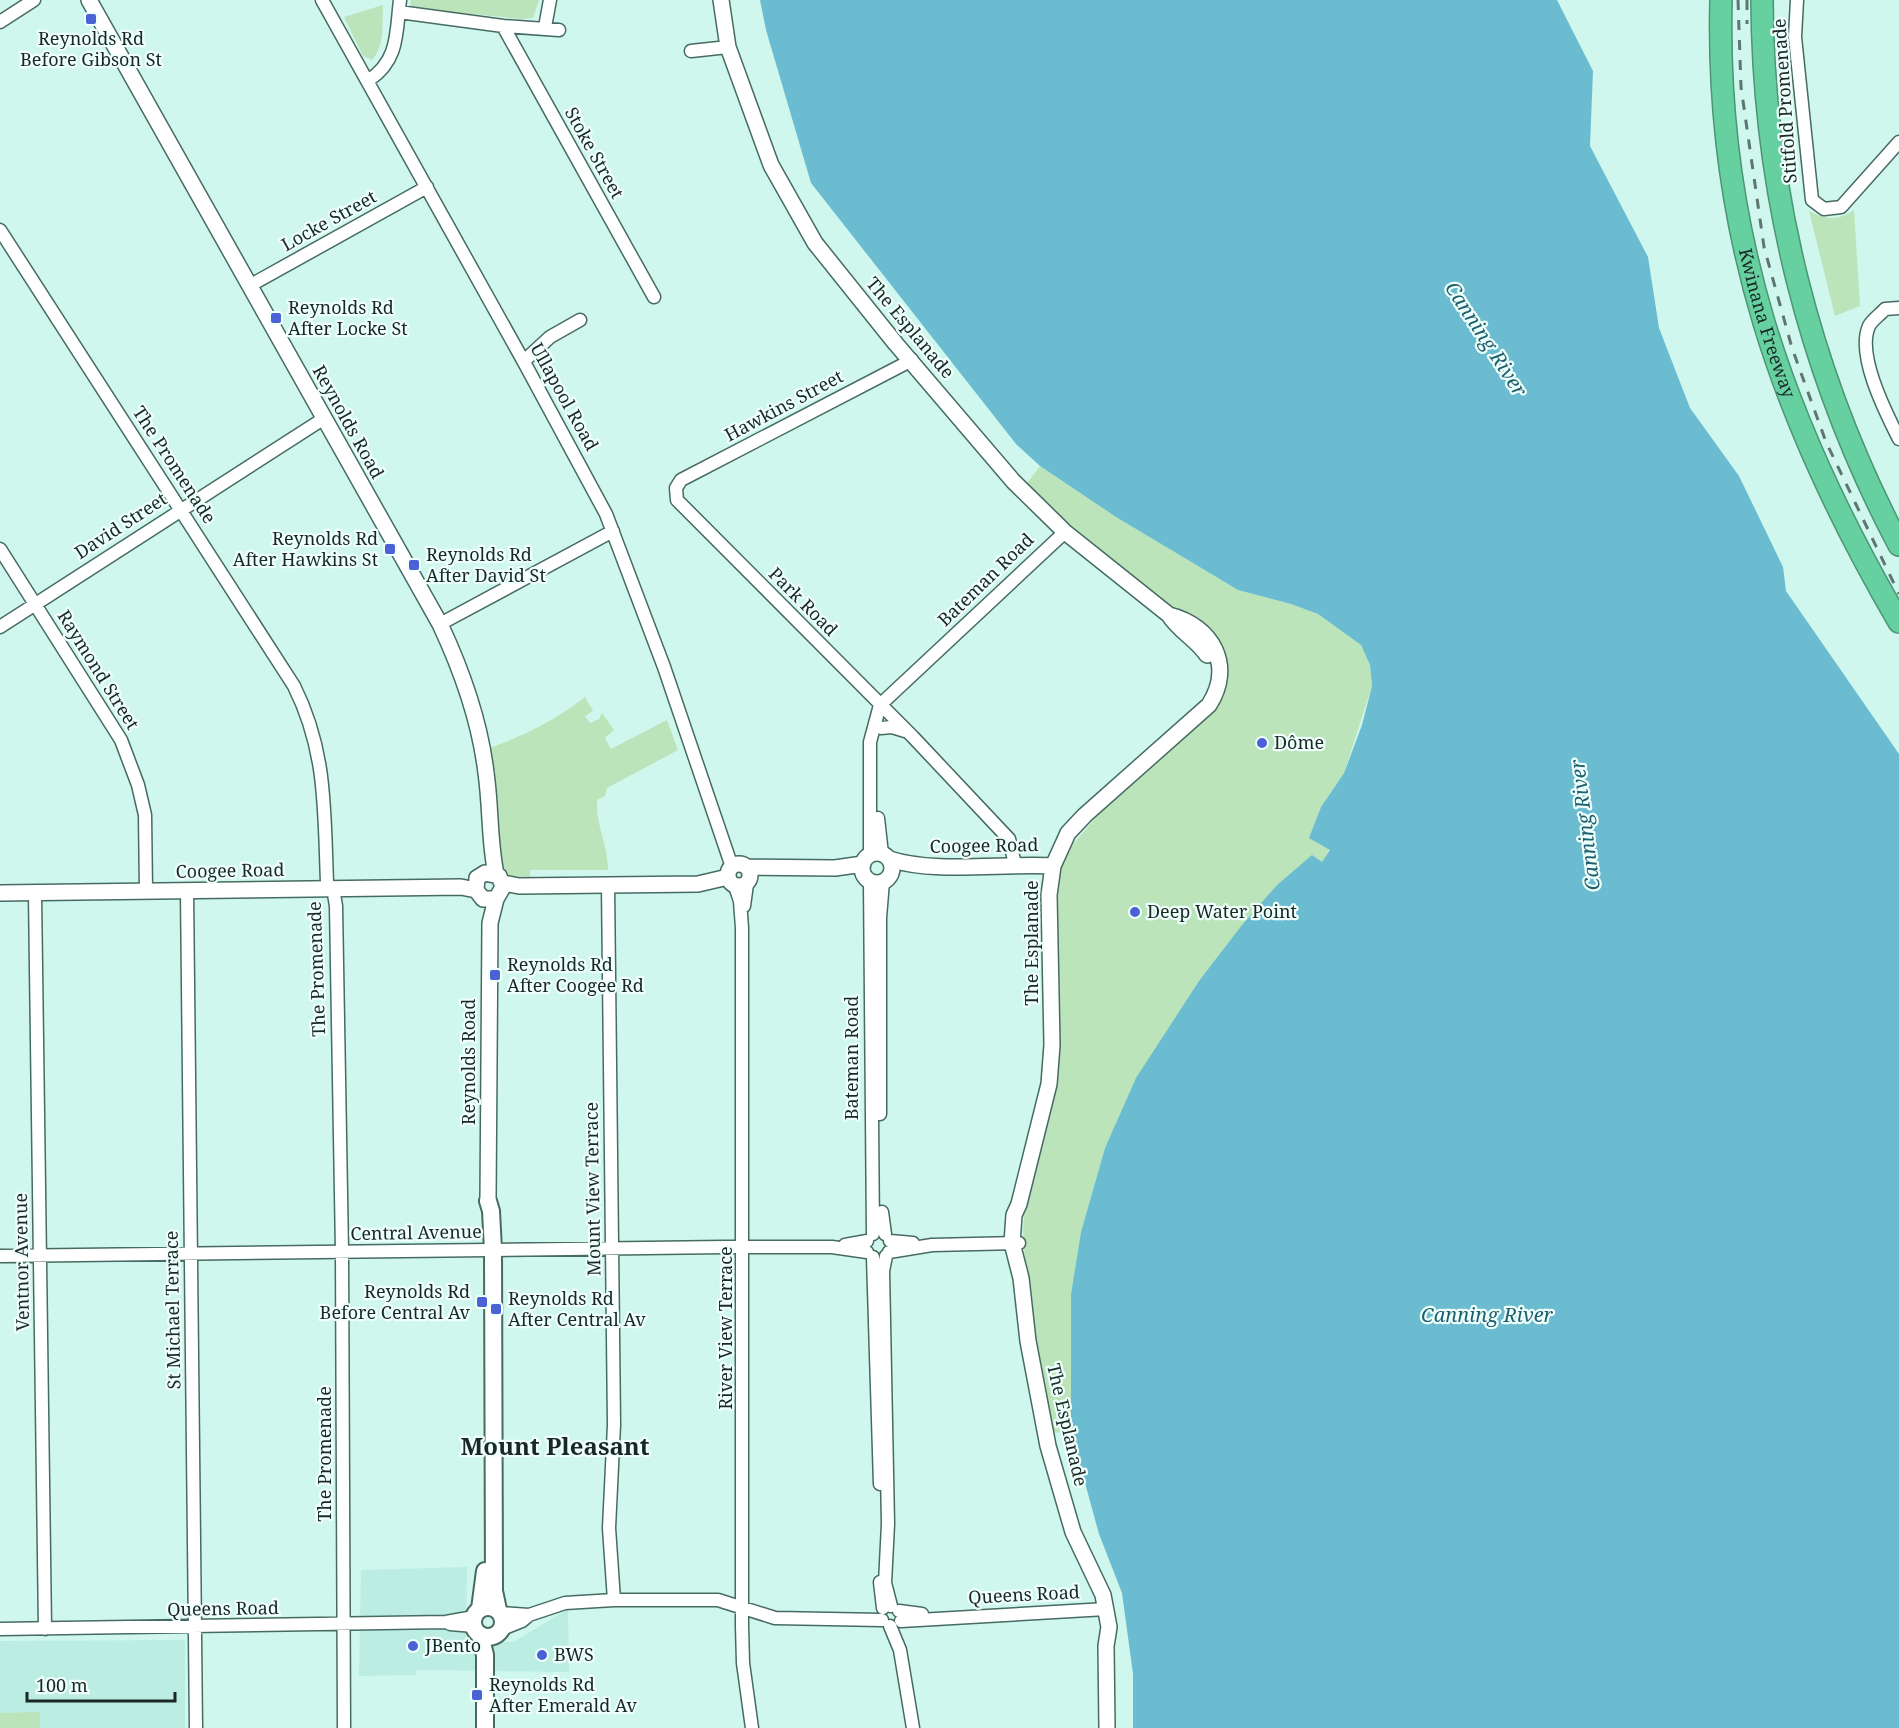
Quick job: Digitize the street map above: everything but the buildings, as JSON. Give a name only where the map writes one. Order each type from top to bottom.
[{"type":"highway","name":"Kwinana Freeway","points":[[1721,0],[1722,82],[1730,172],[1743,245],[1772,354],[1804,439],[1840,515],[1899,622]]},
{"type":"highway","points":[[1762,0],[1764,69],[1776,172],[1800,293],[1814,342],[1847,433],[1899,545]]},
{"type":"main road","name":"Reynolds Road","points":[[485,1728],[485,1654],[490,1559],[488,1250],[484,1211],[488,1201]]},
{"type":"main road","name":"Reynolds Road","points":[[488,1622],[493,1728]]},
{"type":"street","points":[[0,22],[34,0]]},
{"type":"street","name":"Reynolds Road","points":[[88,0],[440,624],[460,670],[480,738],[489,802],[490,854],[486,886],[490,923],[488,1201]]},
{"type":"street","name":"Ullapool Road","points":[[322,0],[369,80],[588,479],[612,531],[739,875]]},
{"type":"street","points":[[545,27],[550,0]]},
{"type":"street","name":"The Esplanade","points":[[721,0],[728,47],[771,165],[799,219],[815,243],[1013,481],[1065,532],[1169,615],[1185,619],[1196,627],[1214,648],[1221,664],[1219,687],[1209,705],[1179,729],[1068,832],[1053,866],[1049,895],[1052,1045],[1049,1084],[1019,1204],[1014,1215],[1028,1341],[1048,1446],[1073,1532],[1092,1576],[1102,1609],[1106,1646],[1107,1728]]},
{"type":"street","name":"Stitfold Promenade","points":[[1797,0],[1795,37],[1808,184],[1812,200],[1824,209],[1841,207],[1899,143]]},
{"type":"street","points":[[369,80],[385,69],[392,56],[399,6],[503,27],[545,27],[559,30]]},
{"type":"street","name":"Stoke Street","points":[[503,27],[654,297]]},
{"type":"street","points":[[691,51],[728,47]]},
{"type":"street","name":"Locke Street","points":[[249,286],[427,187]]},
{"type":"street","name":"The Promenade","points":[[0,230],[289,678],[308,714],[321,764],[327,882],[336,906],[342,1251],[344,1728]]},
{"type":"street","points":[[1899,308],[1885,309],[1869,326],[1867,342],[1869,369],[1899,438]]},
{"type":"street","points":[[524,361],[550,337],[580,320]]},
{"type":"street","name":"Hawkins Street","points":[[676,488],[681,480],[912,360]]},
{"type":"street","name":"David Street","points":[[0,627],[323,419]]},
{"type":"street","name":"Park Road","points":[[676,488],[677,500],[913,737],[1009,839],[1015,864]]},
{"type":"street","points":[[440,624],[612,531]]},
{"type":"street","name":"Bateman Road","points":[[913,1728],[900,1650],[891,1616],[880,1590],[879,1246],[882,1217],[880,918],[870,742],[883,708],[933,662],[933,657],[1065,532]]},
{"type":"street","name":"Raymond Street","points":[[0,549],[122,740],[138,785],[145,815],[146,891]]},
{"type":"street","name":"Bateman Road","points":[[877,868],[877,746],[883,708]]},
{"type":"street","name":"Park Road","points":[[881,728],[899,728],[913,737]]},
{"type":"street","name":"Coogee Road","points":[[0,893],[698,884],[776,868],[1015,864],[1053,866]]},
{"type":"street","name":"River View Terrace","points":[[739,875],[742,928],[744,1247],[743,1663],[752,1728]]},
{"type":"street","name":"Mount View Terrace","points":[[608,885],[614,1425],[609,1528],[614,1600]]},
{"type":"street","name":"St Michael Terrace","points":[[187,891],[196,1728]]},
{"type":"street","name":"Ventnor Avenue","points":[[35,894],[45,1629]]},
{"type":"street","name":"Central Avenue","points":[[0,1256],[1016,1243]]},
{"type":"street","name":"Queens Road","points":[[0,1629],[488,1622],[529,1615],[565,1603],[614,1600],[718,1600],[775,1618],[944,1617],[1102,1609]]},
{"type":"shaded area","points":[[411,0],[539,0],[533,18],[522,19],[410,8]]},
{"type":"shaded area","points":[[383,5],[381,41],[372,60],[363,56],[344,17]]},
{"type":"shaded area","points":[[1854,210],[1860,306],[1835,316],[1809,211],[1821,216],[1837,218]]},
{"type":"shaded area","points":[[1040,466],[1116,517],[1238,590],[1291,604],[1318,614],[1361,645],[1370,665],[1372,686],[1344,773],[1321,807],[1311,838],[1330,849],[1322,863],[1277,885],[1199,981],[1105,1148],[1081,1232],[1071,1294],[1071,1432],[1049,1433],[1027,1298],[1023,1229],[1027,1183],[1045,1119],[1056,912],[1061,869],[1073,844],[1105,807],[1205,716],[1219,666],[1203,636],[1025,486]]},
{"type":"shaded area","points":[[585,697],[593,711],[585,716],[590,723],[599,719],[602,713],[614,730],[605,738],[611,749],[667,720],[678,750],[607,788],[605,796],[597,800],[598,819],[608,870],[530,870],[531,886],[503,883],[483,750],[536,728]]},
{"type":"shaded area","points":[[467,1567],[466,1638],[471,1642],[513,1642],[568,1609],[569,1672],[416,1670],[416,1675],[359,1676],[361,1570]]},
{"type":"shaded area","points":[[185,1640],[185,1728],[0,1728],[0,1641]]},
{"type":"shaded area","points":[[40,1712],[40,1728],[0,1728],[0,1713]]},
{"type":"water","name":"Canning River","points":[[760,0],[1557,0],[1593,71],[1590,146],[1648,257],[1659,328],[1690,408],[1739,476],[1783,567],[1786,591],[1899,754],[1899,1728],[1133,1728],[1133,1674],[1122,1593],[1099,1534],[1071,1432],[1071,1294],[1081,1232],[1105,1148],[1136,1078],[1199,981],[1242,925],[1277,885],[1312,855],[1322,862],[1330,850],[1309,838],[1321,807],[1344,773],[1362,725],[1372,686],[1370,665],[1361,645],[1318,614],[1291,604],[1238,590],[1116,517],[1040,466],[1016,444],[811,183],[766,30]]},
{"type":"railway","points":[[1738,0],[1741,87],[1764,247],[1792,348],[1826,442],[1899,594]]},
{"type":"railway","points":[[1747,0],[1747,24]]},
{"type":"place","name":"Reynolds Rd Before Gibson St","points":[[91,19]]},
{"type":"place","name":"Reynolds Rd After Locke St","points":[[276,318]]},
{"type":"place","name":"Reynolds Rd After Hawkins St","points":[[390,549]]},
{"type":"place","name":"Reynolds Rd After David St","points":[[414,565]]},
{"type":"place","name":"Dôme","points":[[1262,743]]},
{"type":"place","name":"Deep Water Point","points":[[1135,912]]},
{"type":"place","name":"Reynolds Rd After Coogee Rd","points":[[495,975]]},
{"type":"place","name":"Reynolds Rd Before Central Av","points":[[482,1302]]},
{"type":"place","name":"Reynolds Rd After Central Av","points":[[496,1309]]},
{"type":"place","name":"JBento","points":[[413,1646]]},
{"type":"place","name":"BWS","points":[[542,1655]]},
{"type":"place","name":"Reynolds Rd After Emerald Av","points":[[477,1695]]},
{"type":"district","name":"Mount Pleasant","points":[[555,1447]]}]
